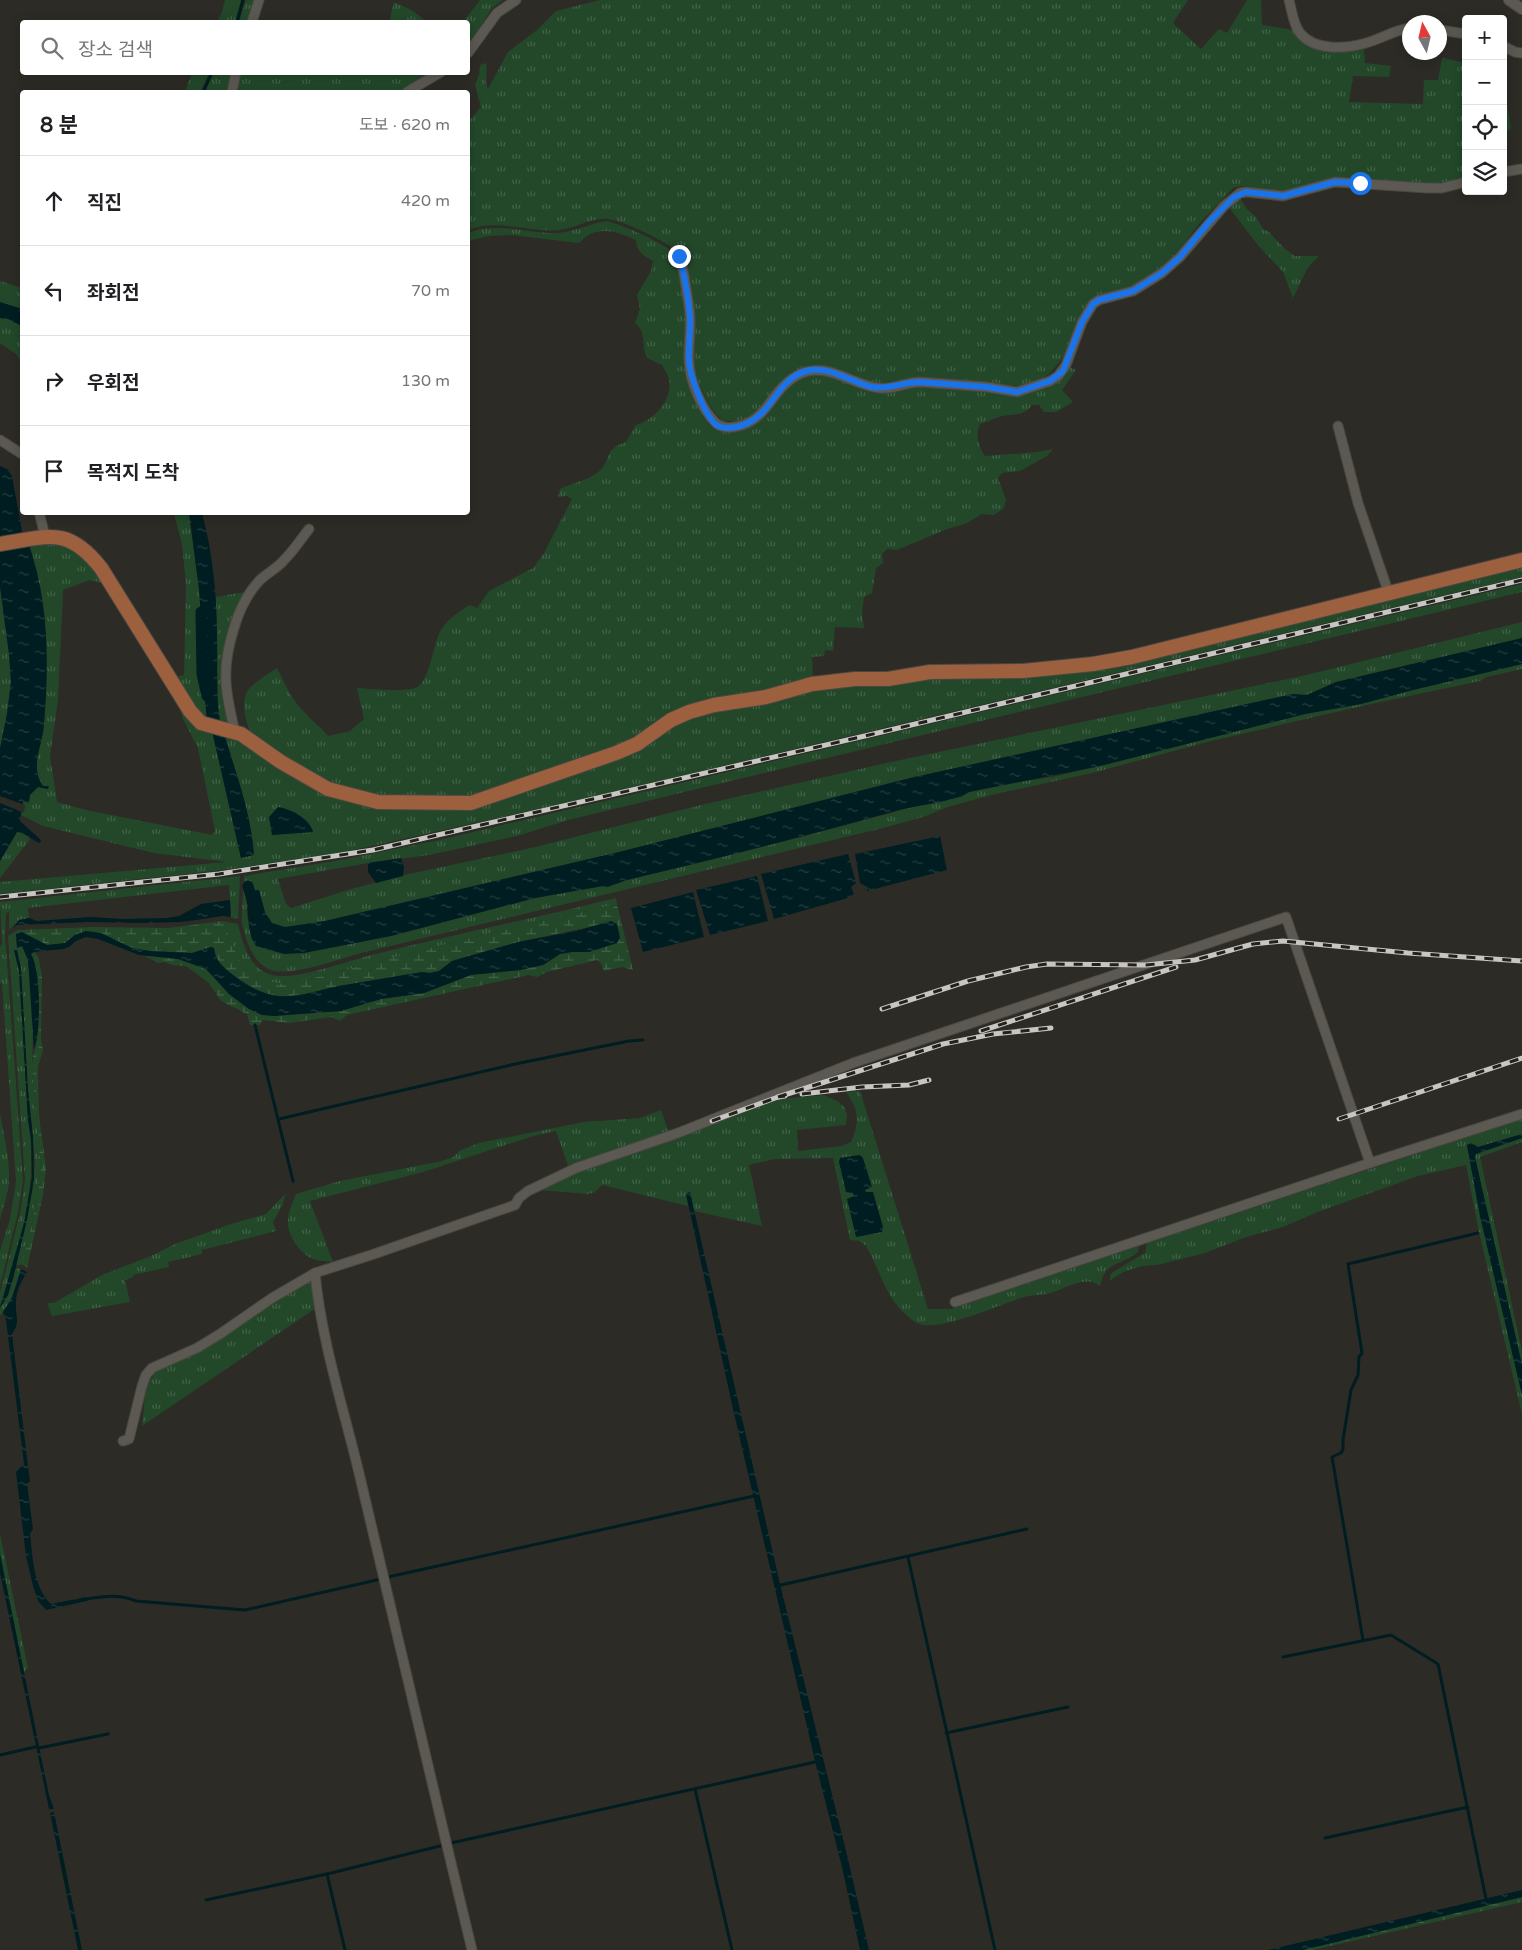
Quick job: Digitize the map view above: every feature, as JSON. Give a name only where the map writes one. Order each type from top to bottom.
[{"type":"main road","points":[[0,544],[45,536],[60,536],[73,541],[91,556],[113,587],[190,711],[201,724],[229,730],[250,740],[328,790],[378,802],[397,803],[471,803],[616,753],[637,744],[671,720],[689,712],[714,705],[766,697],[812,684],[837,681],[888,679],[930,672],[1023,671],[1093,664],[1132,657],[1522,560]]},
{"type":"street","points":[[253,20],[259,0]]},
{"type":"street","points":[[470,50],[497,13],[516,0]]},
{"type":"street","points":[[1289,0],[1299,33],[1307,40],[1320,45],[1336,47],[1366,43],[1402,30]]},
{"type":"street","points":[[1509,0],[1522,9]]},
{"type":"street","points":[[1447,31],[1462,33]]},
{"type":"street","points":[[1507,48],[1522,53]]},
{"type":"street","points":[[232,90],[235,75]]},
{"type":"street","points":[[410,90],[436,75]]},
{"type":"street","points":[[1507,171],[1522,169]]},
{"type":"street","points":[[675,251],[681,263],[688,303],[691,375],[712,419],[719,426],[730,428],[756,419],[787,382],[797,375],[814,370],[842,375],[859,383],[881,388],[910,382],[920,382],[987,387],[1017,392],[1050,381],[1058,376],[1066,365],[1082,322],[1093,304],[1099,300],[1133,291],[1162,273],[1180,257],[1224,206],[1240,193],[1283,196],[1335,182],[1427,188],[1442,188],[1462,183]]},
{"type":"street","points":[[1338,426],[1358,503],[1389,594]]},
{"type":"street","points":[[0,440],[20,453]]},
{"type":"street","points":[[40,515],[45,536]]},
{"type":"street","points":[[229,730],[225,665],[226,652],[237,618],[246,598],[259,582],[285,560],[309,529]]},
{"type":"street","points":[[123,1442],[129,1439],[142,1386],[146,1375],[152,1368],[197,1348],[272,1298],[315,1273],[515,1205],[519,1198],[528,1191],[576,1168],[678,1133],[853,1063],[1286,917],[1370,1163]]},
{"type":"street","points":[[955,1302],[1522,1114]]},
{"type":"street","points":[[315,1273],[322,1323],[472,1950]]},
{"type":"green space","points":[[225,0],[241,0],[236,20],[218,20]]},
{"type":"green space","points":[[246,0],[256,0],[250,20],[240,20]]},
{"type":"green space","points":[[480,0],[503,0],[492,8],[470,43],[470,20],[465,20]]},
{"type":"green space","points":[[600,0],[1188,0],[1173,23],[1201,49],[1219,29],[1227,33],[1247,0],[1261,0],[1262,25],[1293,30],[1308,46],[1332,52],[1364,50],[1365,63],[1391,66],[1389,77],[1353,76],[1349,102],[1423,104],[1424,80],[1438,80],[1442,60],[1447,59],[1462,62],[1462,180],[1406,184],[1337,177],[1285,192],[1244,186],[1233,188],[1199,224],[1182,247],[1153,275],[1128,288],[1092,299],[1077,321],[1063,358],[1050,373],[1041,379],[1021,386],[987,384],[882,385],[805,368],[755,415],[742,421],[723,421],[707,401],[694,373],[682,253],[636,228],[608,219],[596,220],[560,230],[537,230],[490,225],[470,229],[470,120],[481,107],[475,85],[480,65],[486,63],[486,83],[488,89],[508,52],[537,30],[556,11]]},
{"type":"green space","points":[[394,2],[413,11],[424,20],[390,20]]},
{"type":"green space","points":[[191,75],[208,75],[201,90],[186,90]]},
{"type":"green space","points":[[213,75],[232,75],[228,90],[206,90]]},
{"type":"green space","points":[[240,75],[425,75],[401,90],[240,90],[235,87]]},
{"type":"green space","points":[[1507,104],[1511,128],[1507,132]]},
{"type":"green space","points":[[1240,198],[1246,208],[1256,217],[1263,229],[1269,232],[1285,249],[1295,256],[1319,256],[1308,267],[1293,298],[1283,272],[1257,244],[1228,206]]},
{"type":"green space","points":[[607,221],[624,227],[642,234],[674,252],[685,288],[688,362],[710,419],[740,427],[787,383],[815,371],[870,388],[910,383],[1028,391],[1067,366],[1076,370],[1062,390],[1073,402],[1056,412],[1044,412],[1039,405],[1032,405],[1022,413],[1000,417],[980,424],[978,432],[979,444],[985,456],[1053,449],[1047,456],[1020,471],[1002,473],[998,478],[1006,500],[1004,508],[994,515],[982,514],[965,524],[947,529],[897,550],[887,549],[882,554],[883,563],[876,568],[872,593],[864,597],[862,613],[864,628],[835,627],[833,651],[825,650],[824,656],[812,657],[813,680],[749,694],[638,739],[489,795],[390,801],[337,789],[252,738],[244,707],[244,700],[249,689],[277,668],[297,704],[328,736],[350,731],[364,719],[357,688],[403,690],[420,685],[428,671],[438,636],[447,622],[470,605],[477,608],[489,591],[533,568],[544,553],[572,499],[567,496],[558,497],[560,489],[588,478],[602,469],[613,448],[626,442],[636,425],[649,419],[661,408],[665,401],[669,387],[668,377],[662,365],[647,358],[641,330],[635,323],[640,309],[637,295],[651,271],[653,261],[639,250],[636,240],[614,232],[599,231],[592,233],[579,243],[511,235],[488,236],[470,240],[470,232],[490,228],[557,233]]},
{"type":"green space","points":[[0,281],[20,287],[20,308],[0,302]]},
{"type":"green space","points":[[0,318],[8,319],[20,325],[20,359],[16,354],[0,343]]},
{"type":"green space","points":[[175,515],[189,515],[199,589],[202,630],[200,646],[207,721],[198,716],[175,677],[184,675],[186,584],[182,544]]},
{"type":"green space","points":[[28,542],[75,545],[106,584],[90,580],[63,590],[58,700],[50,756],[57,802],[86,810],[212,835],[215,831],[198,748],[183,719],[178,702],[212,731],[241,858],[254,855],[250,824],[224,733],[235,737],[315,789],[453,809],[618,759],[646,747],[682,722],[704,713],[796,692],[933,677],[1009,677],[1522,565],[1522,577],[583,799],[345,852],[223,870],[0,894],[0,882],[227,862],[154,853],[43,826],[21,815],[23,801],[38,787],[48,789],[48,786],[43,786],[37,771],[44,724],[47,655],[44,609],[35,564]],"holes":[[[269,817],[313,832],[273,835]]]},
{"type":"green space","points":[[1522,584],[1522,592],[568,820],[517,836],[429,855],[368,863],[278,879],[286,904],[291,908],[351,889],[409,874],[531,848],[701,805],[891,762],[1302,676],[1522,622],[1522,638],[1337,682],[1306,695],[1293,694],[910,778],[619,852],[303,926],[287,927],[273,924],[268,919],[260,897],[246,891],[247,916],[252,939],[319,950],[391,936],[535,898],[603,886],[608,887],[627,880],[790,840],[924,804],[962,797],[969,792],[997,785],[1053,777],[1305,714],[1361,704],[1522,664],[1522,669],[1486,677],[1480,681],[1207,742],[1092,773],[991,795],[883,828],[361,953],[303,969],[280,972],[265,967],[255,957],[245,936],[242,922],[244,876],[335,861],[439,840]]},
{"type":"green space","points":[[0,587],[11,682],[0,748]]},
{"type":"green space","points":[[245,592],[231,621],[226,642],[231,728],[221,726],[218,711],[216,597]]},
{"type":"green space","points":[[17,832],[24,833],[30,839],[0,878],[0,861]]},
{"type":"green space","points":[[240,876],[238,919],[231,917],[229,885],[28,908],[29,918],[19,920],[9,930],[9,912],[6,913],[5,935],[23,1180],[18,1212],[0,1286],[0,1251],[10,1219],[16,1181],[2,983],[0,984],[0,946],[2,944],[0,902]]},
{"type":"green space","points":[[616,898],[617,904],[474,937],[290,984],[274,983],[262,979],[244,967],[233,947],[223,921],[238,924],[242,940],[252,962],[264,972],[282,976],[307,973],[372,955]]},
{"type":"green space","points":[[617,904],[633,970],[622,967],[604,971],[601,963],[597,960],[547,972],[537,977],[528,975],[347,1015],[340,1021],[331,1017],[289,1023],[263,1020],[260,1025],[250,1025],[247,1014],[221,1001],[209,983],[186,966],[172,965],[165,962],[158,963],[145,956],[171,957],[191,962],[210,972],[229,994],[249,1009],[274,1016],[341,1011],[381,999],[424,993],[471,975],[520,970],[543,965],[560,954],[589,952],[617,943],[594,926],[518,942],[452,961],[439,971],[430,973],[422,972],[339,986],[301,995],[278,996],[254,989],[233,975],[218,960],[214,948],[211,947],[192,953],[150,951],[132,948],[101,934],[86,931],[75,935],[65,943],[47,945],[21,933],[16,934],[14,932],[18,930],[94,927],[168,928],[223,921],[233,947],[244,967],[262,979],[274,983],[290,984],[474,937]]},
{"type":"green space","points":[[14,932],[16,934],[17,947],[20,946],[25,949],[30,978],[33,1023],[32,1067],[41,1170],[23,1265],[16,1265],[33,1188],[35,1162],[28,1090],[21,968],[14,950],[19,971],[31,1165],[27,1209],[17,1252],[0,1305],[0,1293],[20,1213],[25,1180],[8,936]]},
{"type":"green space","points":[[34,952],[38,956],[42,975],[41,1038],[43,1051],[38,1066],[38,1074],[39,1116],[46,1168],[43,1195],[27,1268],[22,1262],[31,1229],[41,1170],[32,1067],[38,1032],[39,1009],[37,971],[31,954]]},
{"type":"green space","points":[[860,1091],[928,1309],[951,1309],[1139,1246],[1138,1252],[1110,1268],[1102,1278],[1100,1286],[1094,1283],[1081,1282],[1047,1294],[1017,1299],[953,1322],[925,1325],[915,1322],[897,1305],[866,1246],[860,1241],[850,1240],[833,1158],[775,1159],[749,1165],[762,1226],[694,1211],[689,1192],[686,1194],[688,1206],[602,1185],[595,1192],[589,1194],[539,1190],[578,1171],[780,1099],[824,1095],[839,1102],[845,1108],[847,1116],[846,1125],[797,1130],[798,1151],[842,1146],[851,1142],[856,1128],[857,1116],[854,1104],[846,1092]],"holes":[[[859,1155],[872,1187],[864,1190],[866,1192],[854,1196],[853,1193],[846,1192],[840,1158]]]},
{"type":"green space","points":[[661,1110],[669,1133],[568,1165],[556,1131],[533,1136],[423,1172],[310,1201],[333,1262],[315,1260],[303,1253],[292,1238],[288,1226],[288,1218],[296,1194],[340,1181],[442,1161],[453,1157],[461,1150],[479,1143],[584,1122],[640,1118]]},
{"type":"green space","points":[[0,1114],[9,1164],[9,1181],[0,1220]]},
{"type":"green space","points":[[1522,1119],[1522,1134],[1478,1147],[1471,1143],[1467,1145],[1480,1216],[1522,1395],[1522,1414],[1479,1232],[1466,1165],[1418,1176],[1320,1211],[1283,1227],[1246,1237],[1205,1253],[1132,1269],[1114,1277],[1110,1281],[1110,1275],[1113,1272],[1145,1253],[1147,1243]]},
{"type":"green space","points":[[1522,1138],[1522,1142],[1480,1157],[1522,1351],[1522,1365],[1475,1157],[1476,1154]]},
{"type":"green space","points":[[286,1193],[282,1206],[273,1222],[276,1231],[202,1250],[202,1254],[168,1262],[169,1267],[133,1275],[133,1277],[125,1280],[130,1302],[52,1316],[47,1303],[54,1303],[102,1275],[151,1256],[175,1244],[266,1214]]},
{"type":"green space","points":[[15,1268],[21,1269],[18,1281],[10,1300],[0,1316],[0,1308],[8,1295]]},
{"type":"green space","points":[[311,1278],[316,1308],[142,1426],[145,1396],[148,1384],[155,1372],[170,1362],[209,1347]]},
{"type":"green space","points":[[0,1534],[28,1668],[24,1672],[0,1554]]},
{"type":"green space","points":[[1522,1897],[1522,1902],[1313,1950],[1303,1950]]},
{"type":"water","points":[[0,302],[20,308],[20,325],[8,319],[0,318]]},
{"type":"water","points":[[0,466],[7,469],[12,476],[23,536],[0,540]]},
{"type":"water","points":[[189,515],[203,515],[212,559],[216,606],[217,693],[221,726],[207,721],[200,646],[202,630],[199,589]]},
{"type":"water","points":[[28,542],[35,564],[44,609],[47,655],[44,724],[37,771],[43,786],[49,786],[48,789],[38,787],[30,795],[29,803],[23,802],[20,821],[41,840],[40,843],[23,833],[17,832],[0,861],[0,748],[11,682],[0,587],[0,545]]},
{"type":"water","points":[[1522,638],[1522,664],[1361,704],[1305,714],[1100,766],[969,792],[945,801],[899,810],[627,880],[607,887],[603,886],[535,898],[391,936],[304,953],[284,954],[256,946],[249,927],[246,891],[259,890],[265,912],[272,923],[285,927],[325,921],[619,852],[910,778],[1293,694],[1307,695],[1336,682]]},
{"type":"water","points":[[212,731],[224,733],[250,824],[254,855],[241,858]]},
{"type":"water","points":[[278,807],[299,815],[308,823],[313,832],[272,835],[269,817]]},
{"type":"water","points":[[940,836],[947,870],[867,891],[867,887],[860,883],[855,854]]},
{"type":"water","points":[[848,854],[856,883],[851,887],[854,894],[848,898],[774,919],[761,874]]},
{"type":"water","points":[[401,858],[404,867],[403,876],[376,883],[368,872],[368,863]]},
{"type":"water","points":[[757,876],[768,921],[710,935],[696,890]]},
{"type":"water","points":[[693,892],[704,937],[643,952],[631,908]]},
{"type":"water","points":[[230,900],[231,917],[223,916],[182,922],[92,922],[17,925],[13,928],[19,920],[29,918],[37,921],[90,917],[122,919],[167,918],[179,916],[201,904]]},
{"type":"water","points":[[611,921],[617,924],[620,938],[617,943],[589,952],[560,954],[543,965],[520,970],[471,975],[424,993],[381,999],[341,1011],[274,1016],[262,1015],[249,1009],[229,994],[206,969],[178,959],[139,955],[98,939],[86,937],[63,949],[34,952],[31,954],[37,973],[39,1001],[38,1029],[34,1049],[28,960],[22,946],[17,948],[16,934],[22,932],[47,945],[65,943],[75,935],[86,931],[101,933],[132,948],[150,951],[192,953],[211,947],[214,948],[220,963],[243,982],[254,989],[266,993],[286,996],[301,995],[339,986],[422,972],[439,971],[452,961],[518,942],[576,931]]},
{"type":"water","points":[[14,950],[17,950],[21,968],[28,1090],[33,1136],[34,1179],[27,1220],[13,1279],[8,1295],[0,1308],[24,1223],[32,1177],[19,971]]},
{"type":"water","points":[[1522,1134],[1522,1138],[1476,1154],[1475,1157],[1522,1365],[1522,1395],[1480,1216],[1467,1145],[1471,1143],[1478,1147]]},
{"type":"water","points":[[860,1155],[863,1158],[872,1187],[865,1190],[866,1192],[873,1192],[883,1227],[882,1232],[856,1237],[847,1199],[854,1196],[853,1193],[846,1192],[839,1162],[840,1158]]},
{"type":"water","points":[[690,1192],[781,1588],[869,1950],[860,1950],[842,1867],[815,1761],[733,1409],[686,1194]]},
{"type":"water","points":[[21,1269],[27,1272],[17,1294],[17,1322],[12,1334],[30,1482],[27,1483],[33,1529],[30,1534],[33,1562],[37,1580],[45,1597],[51,1604],[86,1597],[87,1599],[87,1601],[46,1610],[38,1601],[26,1556],[16,1472],[24,1464],[6,1320],[3,1312],[12,1298]]},
{"type":"water","points":[[0,1554],[49,1795],[54,1809],[49,1809],[0,1573]]},
{"type":"water","points":[[54,1812],[82,1950],[78,1950],[50,1813]]},
{"type":"water","points":[[1522,1890],[1522,1897],[1303,1950],[1268,1950]]},
{"type":"pier","points":[[0,796],[25,805],[24,813],[0,803]]},
{"type":"waterway","points":[[238,20],[243,0]]},
{"type":"waterway","points":[[204,90],[211,75]]},
{"type":"waterway","points":[[201,612],[202,674],[207,696]]},
{"type":"waterway","points":[[248,886],[254,906]]},
{"type":"waterway","points":[[255,1025],[293,1181]]},
{"type":"waterway","points":[[279,1119],[515,1064],[629,1041],[643,1040]]},
{"type":"waterway","points":[[1363,1640],[1332,1457],[1341,1453],[1343,1449],[1351,1390],[1358,1375],[1359,1357],[1362,1353],[1348,1264],[1478,1233]]},
{"type":"waterway","points":[[388,1577],[754,1496]]},
{"type":"waterway","points":[[781,1585],[1027,1529]]},
{"type":"waterway","points":[[908,1557],[995,1950]]},
{"type":"waterway","points":[[87,1599],[118,1596],[136,1601],[245,1610],[381,1579]]},
{"type":"waterway","points":[[1283,1657],[1391,1635],[1438,1664],[1486,1899]]},
{"type":"waterway","points":[[946,1733],[1068,1707]]},
{"type":"waterway","points":[[39,1748],[108,1734]]},
{"type":"waterway","points":[[0,1755],[35,1747]]},
{"type":"waterway","points":[[451,1843],[815,1762]]},
{"type":"waterway","points":[[695,1789],[732,1950]]},
{"type":"waterway","points":[[1325,1838],[1468,1807]]},
{"type":"waterway","points":[[206,1900],[327,1874],[444,1845]]},
{"type":"waterway","points":[[327,1874],[345,1950]]},
{"type":"railway","points":[[0,897],[219,874],[373,850],[869,735],[1522,580]]},
{"type":"railway","points":[[882,1009],[968,981],[1026,967],[1047,964],[1146,965],[1195,960],[1253,944],[1283,941],[1408,953],[1522,961]]},
{"type":"railway","points":[[981,1031],[1176,967]]},
{"type":"railway","points":[[778,1097],[943,1044],[993,1034],[1051,1028]]},
{"type":"railway","points":[[1339,1119],[1522,1058]]},
{"type":"railway","points":[[802,1094],[862,1087],[909,1085],[929,1080]]},
{"type":"railway","points":[[712,1121],[785,1096]]},
{"type":"route","points":[[679,256],[690,318],[689,362],[691,375],[705,408],[712,419],[719,426],[730,428],[756,419],[787,382],[797,375],[814,370],[842,375],[859,383],[881,388],[910,382],[920,382],[987,387],[1017,392],[1040,386],[1063,371],[1082,322],[1093,304],[1099,300],[1133,291],[1162,273],[1180,257],[1224,206],[1240,193],[1283,196],[1335,182],[1360,183]]}]
